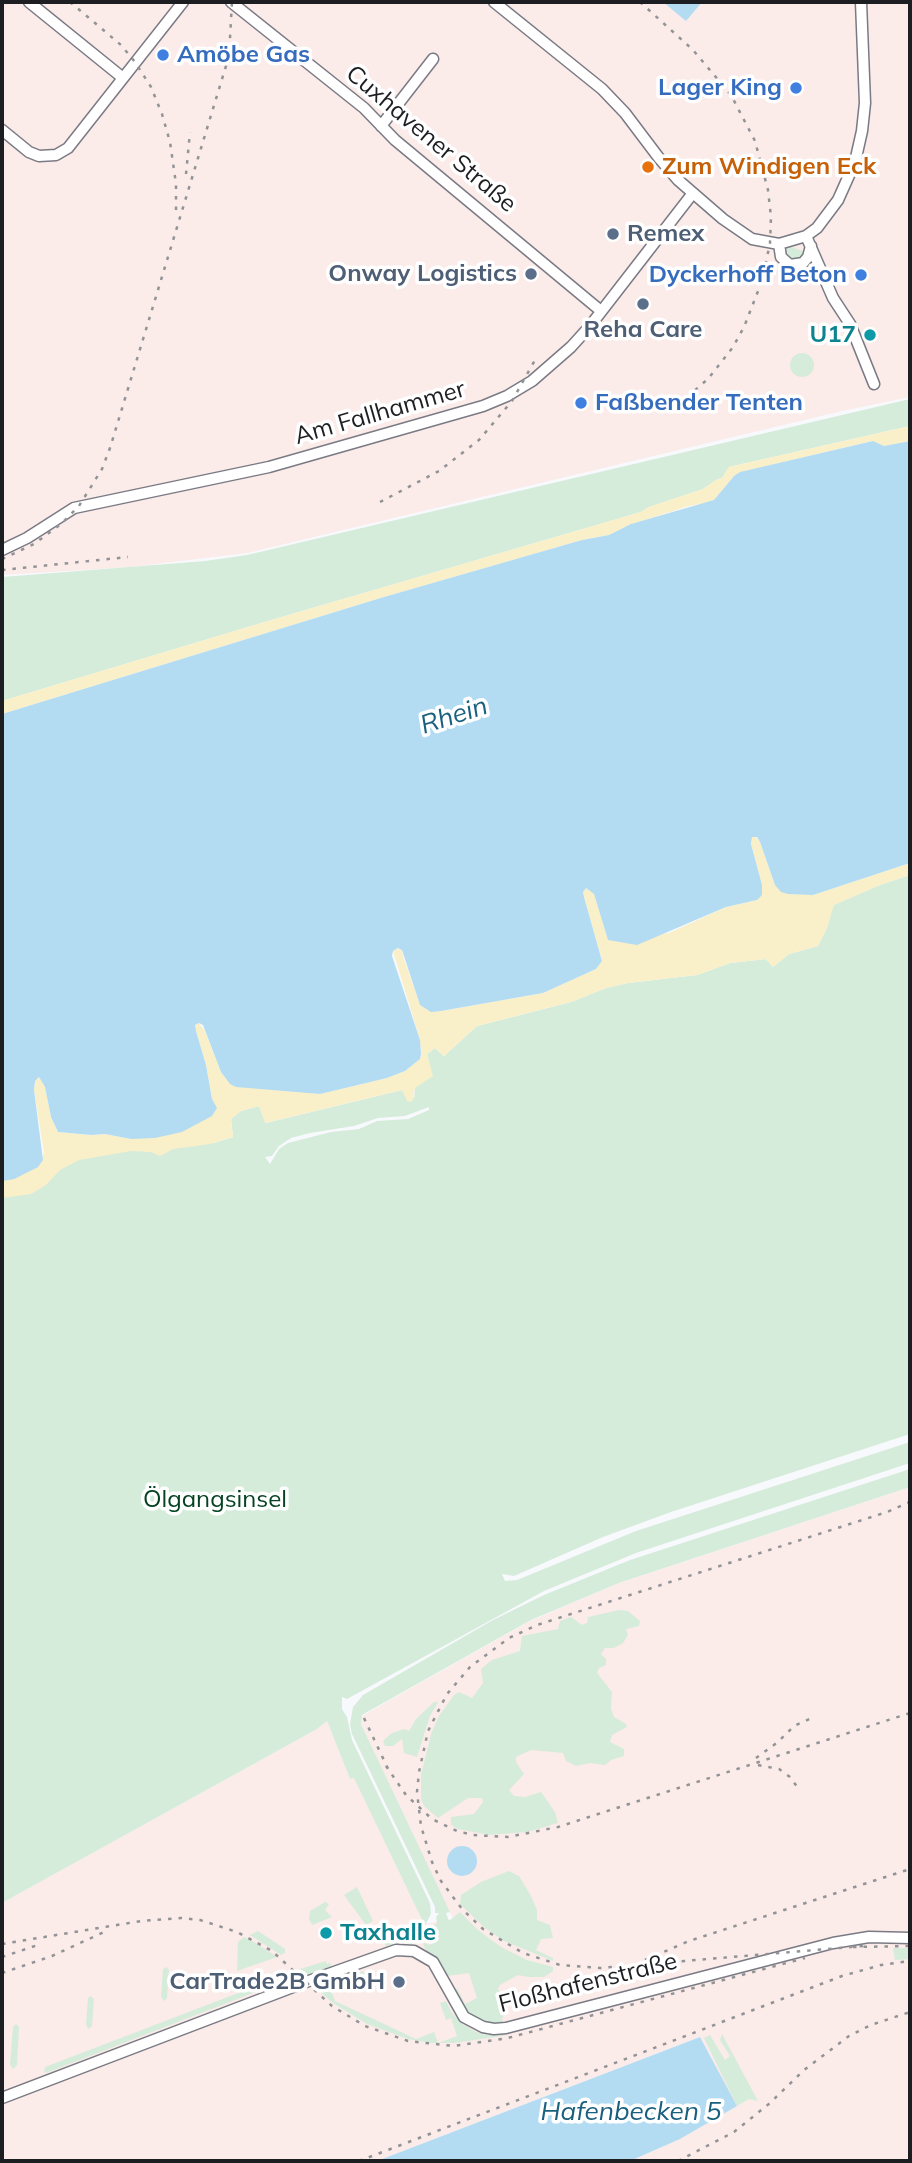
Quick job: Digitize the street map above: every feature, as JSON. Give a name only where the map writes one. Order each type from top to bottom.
[{"type":"street","points":[[29,2],[123,78]]},
{"type":"street","points":[[2,130],[29,152],[39,156],[57,155],[68,148],[183,2]]},
{"type":"street","name":"Cuxhavener Straße","points":[[231,2],[364,108],[395,140],[601,311]]},
{"type":"street","points":[[495,2],[602,89],[625,113],[659,158],[693,193],[743,235],[779,244],[806,236],[817,228],[838,200],[851,174],[858,151],[864,103],[861,2]]},
{"type":"street","points":[[381,126],[433,59]]},
{"type":"street","name":"Am Fallhammer","points":[[2,550],[27,538],[74,508],[269,467],[499,400],[538,376],[571,347],[693,193]]},
{"type":"street","points":[[806,236],[833,298],[850,324],[874,384]]},
{"type":"street","points":[[779,244],[780,257],[790,265],[803,263],[811,246]]},
{"type":"street","name":"Floßhafenstraße","points":[[2,2098],[318,1977],[396,1950],[414,1951],[433,1962],[464,2017],[483,2028],[494,2029],[833,1943],[869,1937],[910,1938]]},
{"type":"shaded area","points":[[2,2],[910,2],[910,397],[247,553],[131,567],[2,575]]},
{"type":"shaded area","points":[[910,1487],[910,2161],[630,2161],[680,2139],[736,2106],[700,2037],[377,2161],[2,2161],[2,1903],[327,1721],[350,1779],[354,1777],[424,1924],[453,1919],[361,1724],[362,1716],[530,1621],[617,1584]]},
{"type":"green space","points":[[791,247],[806,252],[802,260],[791,262],[784,256],[784,249]]},
{"type":"green space","points":[[802,353],[811,356],[814,365],[811,374],[802,377],[793,374],[790,365],[793,356]]},
{"type":"green space","points":[[910,399],[910,426],[729,467],[722,478],[703,489],[641,512],[2,701],[2,577],[205,561],[247,555]]},
{"type":"green space","name":"Ölgangsinsel","points":[[910,875],[910,1434],[671,1512],[603,1537],[514,1576],[502,1574],[505,1581],[517,1580],[636,1531],[910,1442],[910,1463],[636,1553],[544,1591],[347,1699],[342,1697],[342,1709],[347,1717],[352,1740],[430,1903],[431,1914],[423,1929],[418,1927],[424,1924],[354,1778],[350,1779],[327,1721],[2,1903],[2,1179],[49,1162],[161,1138],[214,1143],[233,1137],[231,1119],[241,1111],[259,1106],[266,1123],[402,1090],[414,1098],[415,1088],[429,1063],[427,1054],[435,1048],[444,1056],[477,1026],[571,1002],[606,988],[628,983],[697,975],[730,963],[766,959],[773,967],[789,954],[818,946],[827,928],[833,905]],"holes":[[[429,1107],[429,1110],[408,1119],[377,1121],[359,1129],[331,1132],[288,1143],[279,1149],[270,1164],[265,1157],[272,1156],[279,1146],[291,1138],[354,1126],[378,1118],[405,1116]]]},
{"type":"green space","points":[[910,1469],[910,1487],[619,1583],[531,1620],[362,1715],[361,1724],[450,1912],[446,1913],[449,1921],[460,1912],[501,1947],[527,1960],[553,1967],[553,1971],[544,1977],[518,1975],[500,1985],[498,1989],[507,2001],[503,2024],[482,2021],[471,2015],[461,2005],[455,1992],[457,1988],[465,2004],[477,1998],[469,1973],[447,1976],[422,1942],[430,1945],[435,1935],[426,1930],[437,1923],[436,1917],[439,1913],[435,1913],[435,1907],[352,1734],[350,1724],[353,1707],[363,1695],[493,1620],[544,1595],[630,1560]]},
{"type":"green space","points":[[619,1610],[628,1611],[640,1621],[639,1626],[626,1629],[628,1635],[623,1643],[614,1648],[605,1648],[601,1654],[606,1659],[606,1665],[599,1668],[597,1673],[612,1692],[611,1709],[614,1717],[627,1727],[612,1735],[610,1742],[624,1749],[624,1756],[605,1765],[590,1763],[576,1766],[566,1761],[563,1753],[531,1750],[516,1757],[516,1762],[524,1774],[509,1790],[514,1796],[525,1797],[541,1792],[555,1812],[558,1823],[527,1832],[489,1835],[451,1825],[451,1817],[474,1814],[483,1802],[482,1798],[468,1798],[438,1818],[424,1806],[421,1799],[421,1775],[431,1734],[439,1716],[454,1695],[459,1692],[472,1698],[483,1683],[481,1669],[492,1660],[520,1651],[522,1636],[558,1629],[560,1621],[571,1617],[582,1625],[587,1623],[588,1617]]},
{"type":"green space","points":[[434,1702],[438,1702],[430,1716],[417,1757],[404,1753],[402,1739],[393,1746],[385,1746],[383,1741],[392,1733],[404,1729],[409,1731],[416,1719]]},
{"type":"green space","points":[[509,1871],[519,1876],[531,1896],[537,1910],[537,1920],[550,1925],[553,1938],[541,1939],[536,1950],[553,1958],[553,1961],[504,1941],[484,1927],[460,1904],[461,1895],[481,1882]]},
{"type":"green space","points":[[357,1887],[373,1921],[366,1925],[344,1895]]},
{"type":"green space","points":[[325,1902],[329,1904],[325,1910],[332,1917],[312,1925],[309,1919],[310,1911]]},
{"type":"green space","points":[[412,1930],[409,1937],[414,1940],[412,1944],[386,1946],[384,1943]]},
{"type":"green space","points":[[258,1931],[285,1949],[285,1953],[281,1955],[250,1935]]},
{"type":"green space","points":[[244,1937],[277,1957],[237,1971],[238,1942]]},
{"type":"green space","points":[[893,1948],[910,1948],[910,1959],[895,1960]]},
{"type":"green space","points":[[326,1961],[332,1968],[304,1978],[297,1970]]},
{"type":"green space","points":[[167,1967],[167,1998],[164,2001],[161,1997],[163,1969]]},
{"type":"green space","points":[[363,1971],[366,1977],[331,1990],[335,2001],[416,2039],[434,2032],[438,2043],[408,2039],[367,2024],[333,2003],[317,1989]]},
{"type":"green space","points":[[293,1972],[297,1976],[46,2073],[44,2071],[45,2067]]},
{"type":"green space","points":[[91,1996],[94,1999],[92,2026],[88,2029],[88,1998]]},
{"type":"green space","points":[[446,2001],[452,2013],[474,2031],[486,2035],[508,2035],[454,2043],[438,2043],[457,2036],[451,2018],[446,2020],[440,2003]]},
{"type":"green space","points":[[16,2024],[19,2027],[17,2065],[13,2069],[10,2064],[13,2027]]},
{"type":"green space","points":[[722,2034],[758,2101],[749,2099],[737,2106],[704,2038],[710,2035],[725,2060],[730,2056],[720,2040]]},
{"type":"sand","points":[[910,426],[910,441],[884,446],[872,441],[741,472],[734,476],[714,500],[632,524],[609,535],[582,540],[384,597],[2,714],[2,701],[641,512],[703,489],[722,478],[729,467]]},
{"type":"sand","points":[[755,836],[760,842],[775,885],[813,895],[910,863],[910,875],[834,905],[818,946],[789,954],[773,967],[766,959],[730,963],[697,975],[628,983],[606,988],[571,1002],[477,1026],[444,1056],[435,1048],[427,1054],[433,1076],[415,1088],[412,1102],[407,1101],[402,1090],[265,1123],[259,1106],[241,1111],[231,1119],[233,1137],[210,1144],[173,1149],[160,1156],[151,1152],[131,1151],[79,1160],[60,1170],[46,1185],[31,1194],[2,1198],[2,1181],[14,1179],[38,1167],[44,1153],[34,1090],[35,1081],[39,1077],[45,1087],[51,1117],[58,1132],[105,1134],[131,1139],[213,1104],[196,1031],[195,1025],[199,1023],[205,1031],[221,1072],[230,1084],[320,1094],[387,1078],[405,1071],[420,1059],[421,1054],[420,1040],[393,951],[399,948],[402,950],[420,1005],[441,1011],[543,993],[596,969],[602,960],[584,897],[586,888],[594,893],[608,940],[669,933],[726,907],[757,900],[762,885],[751,844],[752,837]]},
{"type":"water","points":[[663,2],[702,2],[686,21]]},
{"type":"water","name":"Rhein","points":[[873,441],[884,446],[910,441],[910,863],[813,895],[788,894],[781,892],[775,885],[760,842],[757,837],[752,837],[751,844],[762,885],[762,895],[757,900],[726,907],[637,945],[608,940],[594,894],[586,888],[584,897],[602,961],[596,969],[543,993],[441,1011],[431,1012],[420,1005],[402,950],[398,948],[393,951],[392,956],[420,1040],[421,1054],[420,1059],[405,1071],[320,1094],[236,1087],[230,1084],[221,1072],[203,1025],[199,1023],[195,1025],[196,1031],[212,1099],[217,1108],[212,1116],[182,1132],[155,1138],[131,1139],[105,1134],[58,1132],[51,1117],[45,1087],[39,1077],[35,1081],[34,1090],[43,1160],[38,1167],[14,1179],[2,1181],[2,714],[384,597],[582,540],[609,535],[631,524],[714,500],[740,472]]},
{"type":"water","points":[[462,1846],[473,1850],[477,1861],[473,1872],[462,1876],[451,1872],[447,1861],[451,1850]]},
{"type":"water","name":"Hafenbecken 5","points":[[700,2037],[737,2106],[680,2139],[630,2161],[377,2161]]},
{"type":"railway","points":[[70,2],[121,45],[151,87],[170,142],[176,184],[176,212]]},
{"type":"railway","points":[[2,559],[34,544],[61,524],[79,506],[102,469],[229,56],[232,2]]},
{"type":"railway","points":[[640,2],[693,50],[731,95],[755,141],[768,190],[771,217],[770,243],[762,281],[744,327],[733,347],[708,379],[668,413]]},
{"type":"railway","points":[[186,174],[190,132]]},
{"type":"railway","points":[[380,502],[439,471],[479,440],[512,401],[535,360]]},
{"type":"railway","points":[[2,570],[128,557]]},
{"type":"railway","points":[[863,1946],[600,1968],[560,1965],[523,1953],[483,1929],[462,1909],[441,1881],[421,1826],[417,1792],[419,1772],[428,1731],[447,1694],[470,1667],[509,1638],[537,1625],[887,1512],[910,1502]]},
{"type":"railway","points":[[386,1766],[406,1795],[432,1819],[473,1835],[508,1837],[558,1827],[910,1713]]},
{"type":"railway","points":[[756,1758],[794,1726],[814,1717]]},
{"type":"railway","points":[[364,1718],[390,1773]]},
{"type":"railway","points":[[758,1765],[779,1769],[790,1777],[798,1788]]},
{"type":"railway","points":[[645,1960],[689,1941],[910,1869]]},
{"type":"railway","points":[[2,1944],[141,1921],[181,1918],[200,1920],[237,1932],[272,1951],[332,2006],[365,2026],[408,2041],[454,2046],[508,2038],[805,1958]]},
{"type":"railway","points":[[2,1973],[52,1956],[104,1932]]},
{"type":"railway","points":[[2,1957],[38,1945]]},
{"type":"railway","points":[[853,1947],[910,1946]]},
{"type":"railway","points":[[359,2161],[842,1976],[881,1965],[910,1961]]},
{"type":"railway","points":[[678,2161],[734,2132],[770,2103],[804,2070],[849,2036],[871,2025],[910,2012]]},
{"type":"place","name":"Amöbe Gas","points":[[163,55]]},
{"type":"place","name":"Lager King","points":[[796,88]]},
{"type":"place","name":"Zum Windigen Eck","points":[[648,167]]},
{"type":"place","name":"Remex","points":[[613,234]]},
{"type":"place","name":"Onway Logistics","points":[[531,274]]},
{"type":"place","name":"Dyckerhoff Beton","points":[[861,275]]},
{"type":"place","name":"Reha Care","points":[[643,304]]},
{"type":"place","name":"U17","points":[[870,335]]},
{"type":"place","name":"Faßbender Tenten","points":[[581,403]]},
{"type":"place","name":"Taxhalle","points":[[326,1933]]},
{"type":"place","name":"CarTrade2B GmbH","points":[[399,1982]]}]
